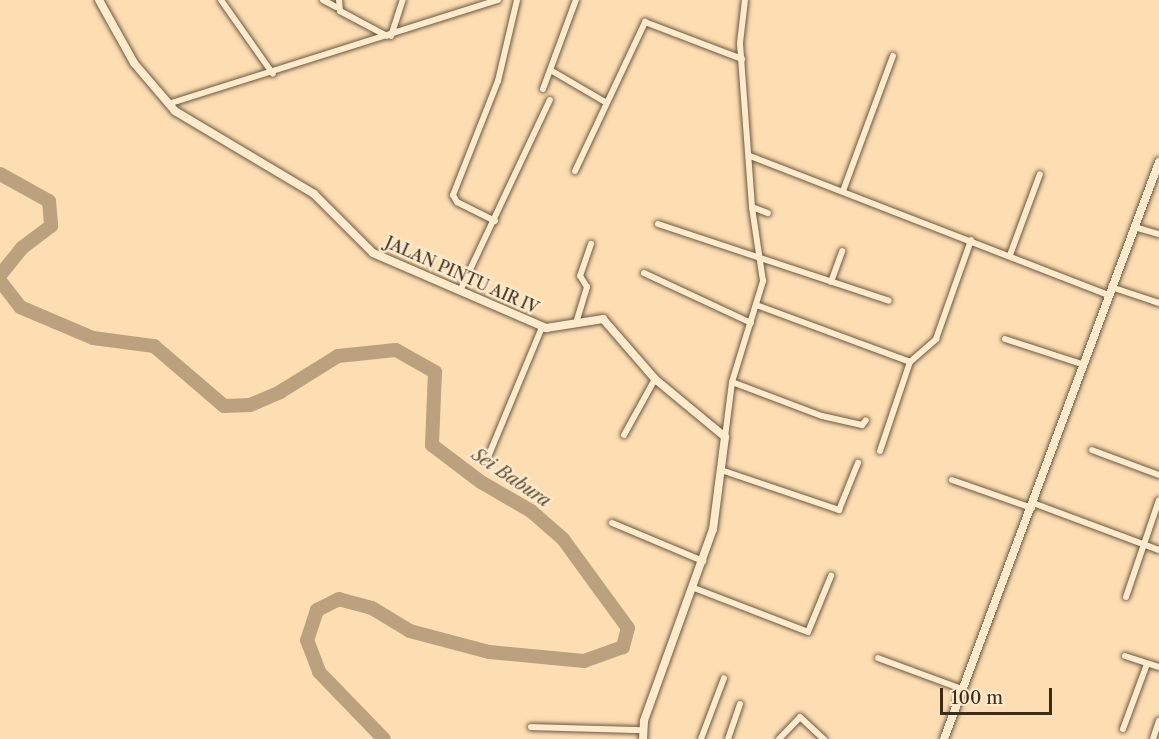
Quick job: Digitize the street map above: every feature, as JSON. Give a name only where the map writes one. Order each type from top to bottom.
[{"type":"main road","name":"JALAN PINTU AIR IV","points":[[100,0],[134,63],[168,104],[314,194],[373,253],[542,327],[554,329],[576,323],[606,320],[655,380],[725,437]]},
{"type":"main road","points":[[642,734],[703,561],[721,470],[725,437]]},
{"type":"street","points":[[221,0],[273,74]]},
{"type":"street","points":[[323,0],[337,3],[389,36]]},
{"type":"street","points":[[389,36],[403,0]]},
{"type":"street","points":[[168,104],[273,74],[498,0]]},
{"type":"street","points":[[495,221],[457,202],[453,195],[498,81],[517,0]]},
{"type":"street","points":[[543,89],[552,71],[576,0]]},
{"type":"street","points":[[725,437],[732,382],[751,323],[759,306],[763,281],[752,207],[741,59],[748,1]]},
{"type":"street","points":[[575,171],[604,102],[645,22],[741,59]]},
{"type":"street","points":[[843,191],[893,56]]},
{"type":"street","points":[[552,71],[604,102]]},
{"type":"street","points":[[460,291],[495,221],[550,100]]},
{"type":"street","points":[[750,156],[1109,291],[1159,303]]},
{"type":"street","points":[[944,739],[1109,291],[1159,162]]},
{"type":"street","points":[[1010,255],[1040,174]]},
{"type":"street","points":[[752,207],[768,213]]},
{"type":"street","points":[[658,224],[889,301]]},
{"type":"street","points":[[1134,226],[1159,234]]},
{"type":"street","points":[[880,451],[910,362],[936,339],[971,240]]},
{"type":"street","points":[[576,323],[587,287],[580,276],[591,244]]},
{"type":"street","points":[[831,282],[842,250]]},
{"type":"street","points":[[644,273],[751,323]]},
{"type":"street","points":[[759,306],[910,362]]},
{"type":"street","points":[[488,457],[542,327]]},
{"type":"street","points":[[1005,339],[1082,364]]},
{"type":"street","points":[[624,435],[655,380]]},
{"type":"street","points":[[732,382],[822,416],[862,425],[866,420]]},
{"type":"street","points":[[1092,450],[1159,475]]},
{"type":"street","points":[[721,470],[839,510],[858,463]]},
{"type":"street","points":[[952,480],[1032,505],[1159,550]]},
{"type":"street","points":[[1126,597],[1159,500]]},
{"type":"street","points":[[612,523],[703,561]]},
{"type":"street","points":[[694,588],[808,632],[831,576]]},
{"type":"street","points":[[1125,656],[1159,667]]},
{"type":"street","points":[[878,658],[962,689]]},
{"type":"street","points":[[1123,729],[1147,664]]},
{"type":"street","points":[[702,739],[724,678]]},
{"type":"street","points":[[728,739],[740,704]]},
{"type":"street","points":[[779,739],[800,717],[824,739]]},
{"type":"street","points":[[1153,739],[1159,721]]},
{"type":"street","points":[[531,728],[642,734]]},
{"type":"waterway","name":"Sei Babura","points":[[0,174],[49,201],[51,226],[22,248],[0,275]]},
{"type":"waterway","name":"Sei Babura","points":[[0,281],[20,307],[93,338],[154,346],[224,406],[250,405],[280,392],[338,356],[396,350],[435,372],[432,445],[481,482],[531,511],[563,539],[628,628],[623,647],[584,661],[489,652],[410,631],[372,608],[339,599],[317,610],[307,640],[319,672],[384,739]]}]
